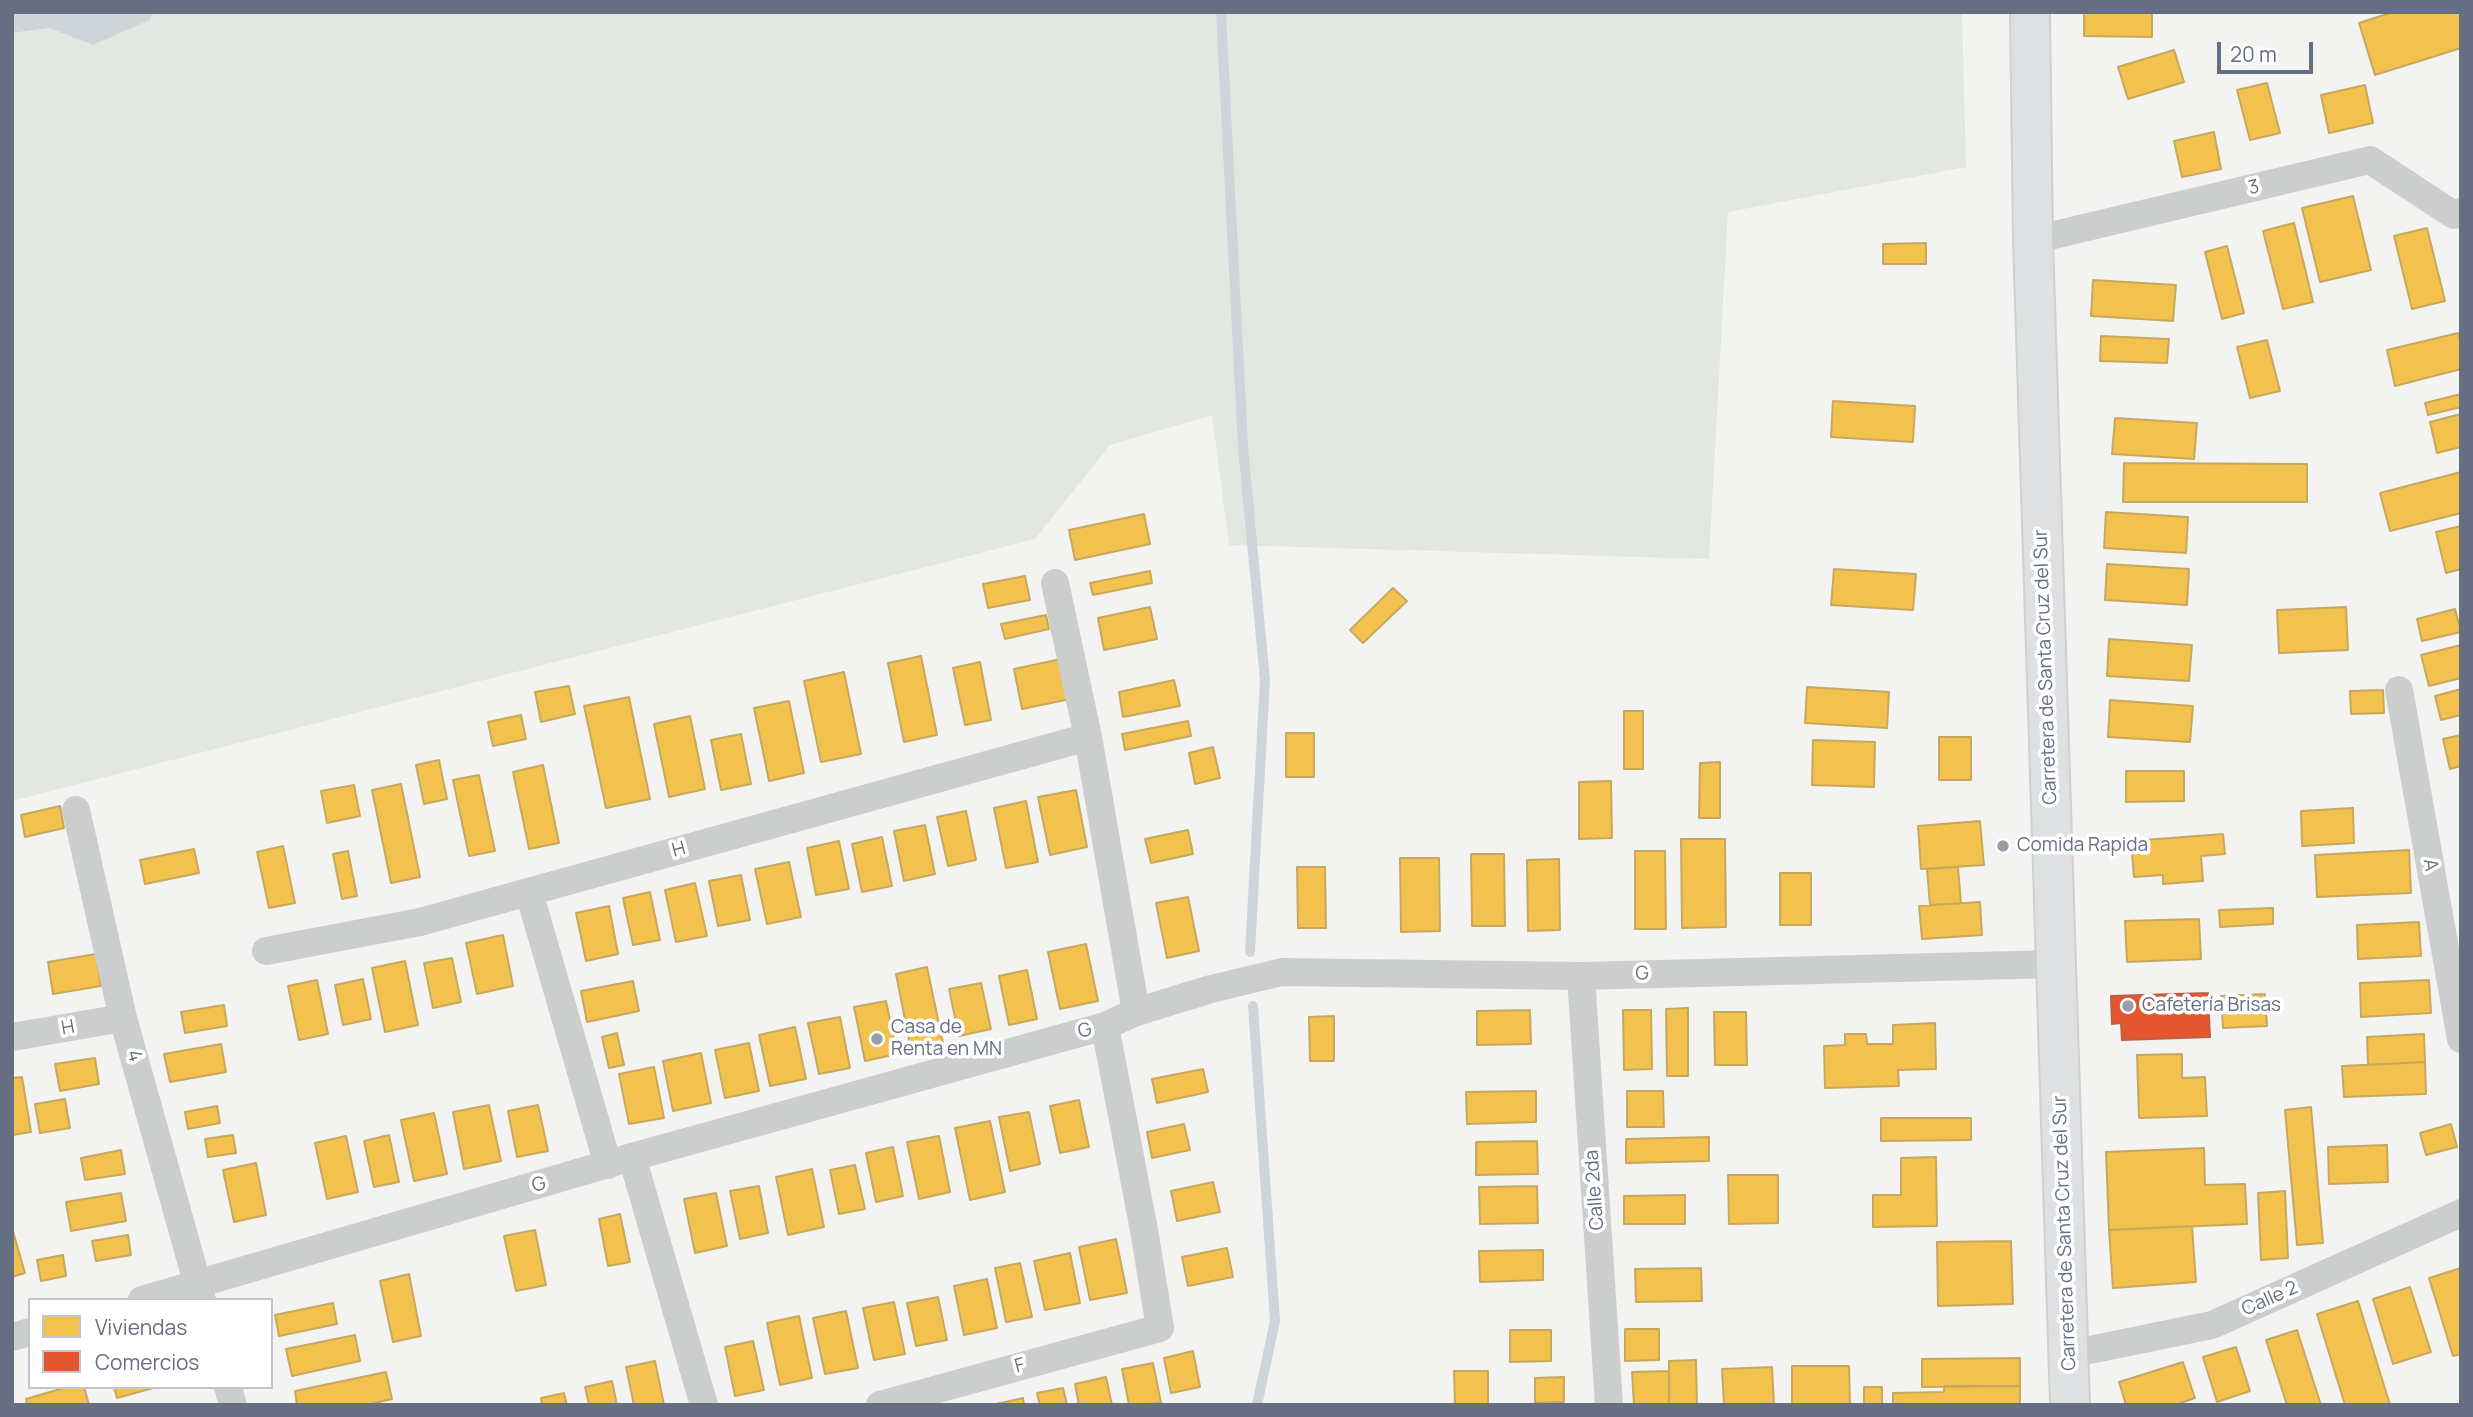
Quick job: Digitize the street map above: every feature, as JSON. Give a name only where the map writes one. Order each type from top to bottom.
[{"type":"main road","name":"Carretera de Santa Cruz del Sur","points":[[2030,12],[2033,240],[2070,1405]]},
{"type":"street","name":"3","points":[[2033,240],[2371,160],[2458,222]]},
{"type":"street","points":[[1055,583],[1088,737],[1136,1012]]},
{"type":"street","name":"A","points":[[2399,690],[2461,1039]]},
{"type":"street","name":"H","points":[[267,951],[420,922],[1088,737]]},
{"type":"street","name":"4","points":[[76,810],[123,1018],[200,1292]]},
{"type":"street","points":[[529,892],[704,1405]]},
{"type":"street","name":"G","points":[[156,1298],[200,1292],[620,1161],[1105,1026],[1136,1012],[1211,989],[1282,972],[1581,976],[2055,964]]},
{"type":"street","name":"Calle 2da","points":[[1581,976],[1609,1405]]},
{"type":"street","name":"H","points":[[12,1037],[123,1018]]},
{"type":"street","name":"F","points":[[880,1405],[1160,1328],[1105,1026]]},
{"type":"street","name":"Calle 2","points":[[2070,1354],[2212,1325],[2461,1213]]},
{"type":"shaded area","points":[[12,12],[153,12],[150,20],[93,45],[49,28],[12,33]]},
{"type":"shaded area","points":[[153,12],[1962,12],[1966,167],[1728,212],[1709,559],[1229,545],[1212,415],[1110,445],[1035,539],[12,801],[12,33],[49,28],[93,45],[150,20]]},
{"type":"building: Viviendas","points":[[2084,12],[2152,12],[2152,37],[2084,36]]},
{"type":"building: Viviendas","points":[[2393,12],[2461,12],[2461,48],[2375,75],[2359,23]]},
{"type":"building: Viviendas","points":[[2174,50],[2184,82],[2128,99],[2118,67]]},
{"type":"building: Viviendas","points":[[2267,83],[2280,133],[2250,140],[2237,90]]},
{"type":"building: Viviendas","points":[[2365,85],[2373,123],[2329,133],[2321,95]]},
{"type":"building: Viviendas","points":[[2214,132],[2221,169],[2182,177],[2174,141]]},
{"type":"building: Viviendas","points":[[2353,196],[2371,270],[2320,282],[2302,208]]},
{"type":"building: Viviendas","points":[[2294,223],[2313,302],[2283,309],[2263,231]]},
{"type":"building: Viviendas","points":[[2427,228],[2445,301],[2412,309],[2394,236]]},
{"type":"building: Viviendas","points":[[1926,243],[1926,264],[1883,264],[1883,244]]},
{"type":"building: Viviendas","points":[[2227,246],[2244,313],[2222,319],[2205,252]]},
{"type":"building: Viviendas","points":[[2093,280],[2176,285],[2173,321],[2091,316]]},
{"type":"building: Viviendas","points":[[2458,333],[2461,369],[2395,386],[2387,350]]},
{"type":"building: Viviendas","points":[[2101,336],[2169,339],[2167,363],[2100,361]]},
{"type":"building: Viviendas","points":[[2267,340],[2280,391],[2250,398],[2237,347]]},
{"type":"building: Viviendas","points":[[2461,394],[2461,407],[2428,415],[2425,403]]},
{"type":"building: Viviendas","points":[[1833,401],[1915,406],[1913,442],[1831,437]]},
{"type":"building: Viviendas","points":[[2461,414],[2461,447],[2437,453],[2430,422]]},
{"type":"building: Viviendas","points":[[2115,418],[2197,423],[2194,459],[2112,454]]},
{"type":"building: Viviendas","points":[[2124,463],[2307,464],[2307,502],[2123,502]]},
{"type":"building: Viviendas","points":[[2461,472],[2461,513],[2390,531],[2380,493]]},
{"type":"building: Viviendas","points":[[2106,512],[2188,517],[2186,553],[2104,548]]},
{"type":"building: Viviendas","points":[[1144,514],[1150,544],[1075,560],[1069,530]]},
{"type":"building: Viviendas","points":[[2461,526],[2461,569],[2446,573],[2436,532]]},
{"type":"building: Viviendas","points":[[2107,564],[2189,569],[2187,605],[2105,600]]},
{"type":"building: Viviendas","points":[[1834,569],[1916,574],[1913,610],[1831,605]]},
{"type":"building: Viviendas","points":[[1150,571],[1152,583],[1093,595],[1090,583]]},
{"type":"building: Viviendas","points":[[1025,576],[1030,600],[988,608],[983,584]]},
{"type":"building: Viviendas","points":[[1393,588],[1407,601],[1363,643],[1350,630]]},
{"type":"building: Viviendas","points":[[1150,607],[1157,639],[1104,650],[1098,618]]},
{"type":"building: Viviendas","points":[[2346,607],[2348,650],[2279,653],[2277,610]]},
{"type":"building: Viviendas","points":[[2455,609],[2461,632],[2422,641],[2417,619]]},
{"type":"building: Viviendas","points":[[1046,615],[1049,629],[1005,639],[1001,624]]},
{"type":"building: Viviendas","points":[[2109,639],[2192,645],[2189,681],[2107,676]]},
{"type":"building: Viviendas","points":[[2461,645],[2461,678],[2429,686],[2421,655]]},
{"type":"building: Viviendas","points":[[921,656],[937,735],[904,742],[888,663]]},
{"type":"building: Viviendas","points":[[1061,659],[1070,699],[1022,709],[1014,669]]},
{"type":"building: Viviendas","points":[[980,662],[991,720],[965,725],[953,668]]},
{"type":"building: Viviendas","points":[[844,672],[861,754],[821,762],[804,681]]},
{"type":"building: Viviendas","points":[[1174,680],[1180,706],[1123,717],[1119,692]]},
{"type":"building: Viviendas","points":[[569,686],[575,714],[541,722],[535,692]]},
{"type":"building: Viviendas","points":[[1807,687],[1889,692],[1887,728],[1805,723]]},
{"type":"building: Viviendas","points":[[2461,689],[2461,715],[2441,720],[2435,696]]},
{"type":"building: Viviendas","points":[[2383,690],[2384,713],[2351,714],[2350,691]]},
{"type":"building: Viviendas","points":[[629,697],[650,799],[606,808],[584,706]]},
{"type":"building: Viviendas","points":[[2110,700],[2193,706],[2190,742],[2108,737]]},
{"type":"building: Viviendas","points":[[789,701],[804,773],[769,781],[754,708]]},
{"type":"building: Viviendas","points":[[1624,711],[1643,711],[1643,769],[1624,769]]},
{"type":"building: Viviendas","points":[[521,715],[526,739],[493,746],[488,722]]},
{"type":"building: Viviendas","points":[[690,716],[705,789],[669,797],[654,724]]},
{"type":"building: Viviendas","points":[[1188,721],[1191,736],[1125,750],[1122,734]]},
{"type":"building: Viviendas","points":[[1286,733],[1314,733],[1314,777],[1286,777]]},
{"type":"building: Viviendas","points":[[741,734],[751,784],[721,790],[711,740]]},
{"type":"building: Viviendas","points":[[2461,735],[2461,766],[2450,769],[2443,739]]},
{"type":"building: Viviendas","points":[[1939,737],[1971,737],[1971,780],[1939,780]]},
{"type":"building: Viviendas","points":[[1813,740],[1875,742],[1874,787],[1812,785]]},
{"type":"building: Viviendas","points":[[1213,747],[1220,778],[1195,784],[1189,753]]},
{"type":"building: Viviendas","points":[[439,760],[447,799],[424,804],[416,765]]},
{"type":"building: Viviendas","points":[[1720,762],[1720,818],[1699,818],[1700,763]]},
{"type":"building: Viviendas","points":[[543,765],[559,843],[529,849],[513,772]]},
{"type":"building: Viviendas","points":[[2126,771],[2184,771],[2184,801],[2126,802]]},
{"type":"building: Viviendas","points":[[479,775],[495,851],[469,856],[453,780]]},
{"type":"building: Viviendas","points":[[1611,781],[1612,838],[1579,839],[1579,782]]},
{"type":"building: Viviendas","points":[[401,784],[420,877],[391,883],[372,790]]},
{"type":"building: Viviendas","points":[[354,785],[360,816],[327,823],[321,791]]},
{"type":"building: Viviendas","points":[[1076,790],[1087,847],[1050,855],[1038,797]]},
{"type":"building: Viviendas","points":[[1026,801],[1038,862],[1006,868],[994,808]]},
{"type":"building: Viviendas","points":[[60,806],[64,828],[25,837],[21,815]]},
{"type":"building: Viviendas","points":[[2353,808],[2354,843],[2302,846],[2301,811]]},
{"type":"building: Viviendas","points":[[966,811],[976,860],[948,866],[937,817]]},
{"type":"building: Viviendas","points":[[1980,821],[1984,865],[1921,869],[1918,826]]},
{"type":"building: Viviendas","points":[[925,825],[935,874],[904,881],[894,831]]},
{"type":"building: Viviendas","points":[[1188,830],[1193,854],[1151,863],[1145,839]]},
{"type":"building: Viviendas","points":[[2223,834],[2225,854],[2201,856],[2203,881],[2163,884],[2163,875],[2134,877],[2131,841]]},
{"type":"building: Viviendas","points":[[882,837],[892,886],[862,892],[852,844]]},
{"type":"building: Viviendas","points":[[1681,839],[1725,839],[1726,927],[1682,928]]},
{"type":"building: Viviendas","points":[[839,841],[849,889],[816,895],[807,848]]},
{"type":"building: Viviendas","points":[[283,846],[295,903],[269,908],[257,852]]},
{"type":"building: Viviendas","points":[[194,849],[199,873],[145,884],[140,860]]},
{"type":"building: Viviendas","points":[[2409,850],[2411,893],[2317,897],[2315,855]]},
{"type":"building: Viviendas","points":[[348,851],[357,896],[342,899],[333,854]]},
{"type":"building: Viviendas","points":[[1635,851],[1665,851],[1666,929],[1635,929]]},
{"type":"building: Viviendas","points":[[1471,854],[1504,854],[1505,926],[1472,926]]},
{"type":"building: Viviendas","points":[[1400,858],[1439,858],[1440,931],[1401,932]]},
{"type":"building: Viviendas","points":[[1559,859],[1560,930],[1528,931],[1527,860]]},
{"type":"building: Viviendas","points":[[789,862],[801,917],[767,924],[755,869]]},
{"type":"building: Viviendas","points":[[1297,867],[1325,867],[1326,928],[1298,928]]},
{"type":"building: Viviendas","points":[[1958,867],[1961,903],[1930,905],[1927,869]]},
{"type":"building: Viviendas","points":[[1780,873],[1811,873],[1811,925],[1780,925]]},
{"type":"building: Viviendas","points":[[741,875],[750,920],[718,926],[709,881]]},
{"type":"building: Viviendas","points":[[695,883],[707,936],[676,942],[665,890]]},
{"type":"building: Viviendas","points":[[650,892],[660,940],[633,945],[623,898]]},
{"type":"building: Viviendas","points":[[1188,897],[1199,951],[1167,958],[1156,903]]},
{"type":"building: Viviendas","points":[[1980,902],[1982,935],[1922,939],[1919,906]]},
{"type":"building: Viviendas","points":[[609,906],[618,954],[586,961],[576,913]]},
{"type":"building: Viviendas","points":[[2273,908],[2273,924],[2220,927],[2219,910]]},
{"type":"building: Viviendas","points":[[2199,919],[2201,959],[2127,962],[2125,921]]},
{"type":"building: Viviendas","points":[[2419,922],[2421,956],[2358,959],[2357,925]]},
{"type":"building: Viviendas","points":[[503,935],[513,986],[477,994],[466,943]]},
{"type":"building: Viviendas","points":[[1086,944],[1098,1001],[1060,1009],[1048,952]]},
{"type":"building: Viviendas","points":[[96,954],[101,986],[53,994],[48,962]]},
{"type":"building: Viviendas","points":[[452,958],[461,1002],[433,1008],[424,963]]},
{"type":"building: Viviendas","points":[[405,961],[418,1025],[385,1032],[372,968]]},
{"type":"building: Viviendas","points":[[927,967],[943,1043],[911,1050],[896,974]]},
{"type":"building: Viviendas","points":[[1027,970],[1037,1019],[1009,1025],[999,976]]},
{"type":"building: Viviendas","points":[[363,979],[371,1019],[343,1025],[335,985]]},
{"type":"building: Viviendas","points":[[317,980],[328,1034],[299,1040],[288,986]]},
{"type":"building: Viviendas","points":[[2429,980],[2431,1013],[2361,1017],[2360,983]]},
{"type":"building: Viviendas","points":[[633,981],[639,1011],[587,1022],[581,991]]},
{"type":"building: Viviendas","points":[[981,983],[991,1029],[959,1036],[949,989]]},
{"type":"building: Viviendas","points":[[2265,994],[2267,1026],[2223,1028],[2221,996]]},
{"type":"building: Viviendas","points":[[886,1001],[897,1054],[865,1061],[854,1007]]},
{"type":"building: Viviendas","points":[[224,1005],[227,1026],[185,1033],[181,1012]]},
{"type":"building: Viviendas","points":[[1688,1008],[1688,1076],[1667,1076],[1666,1009]]},
{"type":"building: Viviendas","points":[[1530,1010],[1531,1044],[1477,1045],[1477,1011]]},
{"type":"building: Viviendas","points":[[1623,1010],[1651,1010],[1652,1069],[1624,1070]]},
{"type":"building: Viviendas","points":[[1714,1012],[1746,1012],[1747,1065],[1715,1065]]},
{"type":"building: Viviendas","points":[[1334,1016],[1334,1061],[1310,1061],[1309,1017]]},
{"type":"building: Viviendas","points":[[840,1017],[850,1068],[819,1074],[808,1023]]},
{"type":"building: Viviendas","points":[[1935,1023],[1936,1069],[1898,1070],[1899,1086],[1825,1088],[1824,1046],[1845,1045],[1845,1034],[1866,1034],[1867,1044],[1893,1044],[1893,1025]]},
{"type":"building: Viviendas","points":[[795,1027],[806,1079],[770,1086],[759,1035]]},
{"type":"building: Viviendas","points":[[617,1033],[624,1065],[609,1068],[602,1037]]},
{"type":"building: Viviendas","points":[[2424,1034],[2425,1062],[2368,1065],[2367,1037]]},
{"type":"building: Viviendas","points":[[749,1043],[759,1091],[725,1098],[715,1050]]},
{"type":"building: Viviendas","points":[[221,1044],[226,1072],[170,1082],[164,1054]]},
{"type":"building: Viviendas","points":[[701,1053],[711,1103],[673,1111],[663,1061]]},
{"type":"building: Viviendas","points":[[2182,1054],[2182,1078],[2205,1077],[2207,1116],[2139,1118],[2137,1055]]},
{"type":"building: Viviendas","points":[[95,1058],[99,1084],[60,1091],[55,1064]]},
{"type":"building: Viviendas","points":[[2425,1062],[2426,1094],[2344,1097],[2342,1066]]},
{"type":"building: Viviendas","points":[[654,1067],[664,1118],[629,1124],[619,1074]]},
{"type":"building: Viviendas","points":[[1203,1069],[1208,1092],[1157,1103],[1152,1079]]},
{"type":"building: Viviendas","points":[[22,1077],[31,1132],[13,1135],[12,1078]]},
{"type":"building: Viviendas","points":[[1536,1091],[1536,1122],[1467,1124],[1466,1092]]},
{"type":"building: Viviendas","points":[[1627,1091],[1663,1091],[1664,1127],[1627,1127]]},
{"type":"building: Viviendas","points":[[65,1099],[70,1128],[40,1133],[35,1104]]},
{"type":"building: Viviendas","points":[[1079,1100],[1089,1147],[1060,1153],[1050,1106]]},
{"type":"building: Viviendas","points":[[489,1105],[501,1161],[464,1169],[453,1112]]},
{"type":"building: Viviendas","points":[[538,1105],[548,1151],[517,1157],[508,1111]]},
{"type":"building: Viviendas","points":[[217,1106],[220,1123],[188,1129],[185,1112]]},
{"type":"building: Viviendas","points":[[2311,1107],[2323,1243],[2297,1245],[2285,1110]]},
{"type":"building: Viviendas","points":[[1029,1112],[1040,1164],[1010,1171],[999,1117]]},
{"type":"building: Viviendas","points":[[434,1113],[447,1174],[414,1181],[401,1120]]},
{"type":"building: Viviendas","points":[[1881,1118],[1971,1118],[1971,1140],[1881,1141]]},
{"type":"building: Viviendas","points":[[990,1121],[1005,1192],[970,1200],[955,1128]]},
{"type":"building: Viviendas","points":[[1184,1124],[1190,1150],[1152,1158],[1147,1132]]},
{"type":"building: Viviendas","points":[[2451,1124],[2457,1147],[2426,1155],[2420,1133]]},
{"type":"building: Viviendas","points":[[233,1135],[236,1153],[208,1157],[205,1139]]},
{"type":"building: Viviendas","points":[[389,1135],[399,1182],[374,1187],[364,1141]]},
{"type":"building: Viviendas","points":[[346,1136],[358,1192],[327,1199],[315,1143]]},
{"type":"building: Viviendas","points":[[939,1136],[950,1192],[919,1199],[907,1142]]},
{"type":"building: Viviendas","points":[[1709,1137],[1709,1161],[1626,1163],[1626,1139]]},
{"type":"building: Viviendas","points":[[1537,1141],[1538,1174],[1476,1175],[1476,1142]]},
{"type":"building: Viviendas","points":[[2387,1145],[2388,1182],[2329,1184],[2328,1147]]},
{"type":"building: Viviendas","points":[[893,1147],[903,1196],[876,1202],[866,1153]]},
{"type":"building: Viviendas","points":[[2204,1148],[2205,1185],[2245,1184],[2247,1224],[2109,1230],[2106,1152]]},
{"type":"building: Viviendas","points":[[121,1150],[125,1174],[85,1180],[81,1158]]},
{"type":"building: Viviendas","points":[[1936,1157],[1937,1226],[1873,1227],[1873,1195],[1901,1195],[1901,1158]]},
{"type":"building: Viviendas","points":[[256,1163],[266,1215],[234,1222],[223,1170]]},
{"type":"building: Viviendas","points":[[855,1165],[865,1209],[839,1214],[830,1170]]},
{"type":"building: Viviendas","points":[[812,1169],[824,1227],[788,1235],[776,1177]]},
{"type":"building: Viviendas","points":[[1728,1175],[1778,1175],[1778,1223],[1729,1224]]},
{"type":"building: Viviendas","points":[[1213,1182],[1220,1212],[1177,1221],[1171,1191]]},
{"type":"building: Viviendas","points":[[759,1186],[768,1233],[740,1239],[730,1191]]},
{"type":"building: Viviendas","points":[[1537,1186],[1538,1223],[1480,1224],[1479,1187]]},
{"type":"building: Viviendas","points":[[2285,1191],[2288,1258],[2261,1260],[2258,1193]]},
{"type":"building: Viviendas","points":[[121,1193],[126,1221],[71,1231],[66,1202]]},
{"type":"building: Viviendas","points":[[716,1193],[727,1246],[695,1253],[684,1199]]},
{"type":"building: Viviendas","points":[[1685,1195],[1685,1224],[1624,1224],[1624,1196]]},
{"type":"building: Viviendas","points":[[620,1214],[630,1262],[608,1266],[599,1219]]},
{"type":"building: Viviendas","points":[[2192,1226],[2196,1282],[2113,1288],[2109,1230]]},
{"type":"building: Viviendas","points":[[12,1228],[25,1273],[12,1277]]},
{"type":"building: Viviendas","points":[[535,1230],[546,1285],[516,1291],[504,1236]]},
{"type":"building: Viviendas","points":[[128,1235],[131,1255],[96,1261],[92,1241]]},
{"type":"building: Viviendas","points":[[1116,1239],[1127,1293],[1090,1300],[1079,1247]]},
{"type":"building: Viviendas","points":[[2011,1241],[2013,1304],[1938,1306],[1937,1242]]},
{"type":"building: Viviendas","points":[[1227,1248],[1233,1277],[1188,1286],[1182,1257]]},
{"type":"building: Viviendas","points":[[1543,1250],[1543,1280],[1480,1282],[1479,1251]]},
{"type":"building: Viviendas","points":[[1070,1253],[1080,1303],[1045,1310],[1034,1261]]},
{"type":"building: Viviendas","points":[[63,1255],[66,1276],[41,1281],[37,1260]]},
{"type":"building: Viviendas","points":[[1020,1263],[1032,1317],[1006,1322],[995,1268]]},
{"type":"building: Viviendas","points":[[1701,1268],[1702,1301],[1636,1302],[1635,1269]]},
{"type":"building: Viviendas","points":[[2461,1268],[2461,1354],[2453,1356],[2429,1278]]},
{"type":"building: Viviendas","points":[[409,1274],[421,1336],[393,1342],[380,1281]]},
{"type":"building: Viviendas","points":[[987,1279],[997,1328],[964,1335],[954,1286]]},
{"type":"building: Viviendas","points":[[2410,1287],[2431,1352],[2393,1364],[2373,1299]]},
{"type":"building: Viviendas","points":[[938,1297],[947,1340],[916,1346],[907,1303]]},
{"type":"building: Viviendas","points":[[2358,1301],[2390,1405],[2345,1405],[2317,1314]]},
{"type":"building: Viviendas","points":[[894,1302],[905,1354],[874,1360],[863,1308]]},
{"type":"building: Viviendas","points":[[333,1303],[337,1324],[279,1336],[275,1315]]},
{"type":"building: Viviendas","points":[[846,1311],[858,1368],[825,1374],[813,1318]]},
{"type":"building: Viviendas","points":[[799,1316],[812,1378],[780,1385],[767,1323]]},
{"type":"building: Viviendas","points":[[1625,1329],[1659,1329],[1659,1360],[1625,1361]]},
{"type":"building: Viviendas","points":[[1510,1330],[1551,1330],[1551,1361],[1510,1362]]},
{"type":"building: Viviendas","points":[[2297,1330],[2321,1405],[2287,1405],[2266,1340]]},
{"type":"building: Viviendas","points":[[355,1335],[360,1361],[292,1376],[286,1349]]},
{"type":"building: Viviendas","points":[[753,1341],[764,1390],[735,1396],[725,1347]]},
{"type":"building: Viviendas","points":[[2236,1347],[2250,1391],[2217,1402],[2203,1357]]},
{"type":"building: Viviendas","points":[[1193,1351],[1200,1387],[1171,1393],[1164,1358]]},
{"type":"building: Viviendas","points":[[2020,1358],[2020,1386],[1922,1387],[1922,1359]]},
{"type":"building: Viviendas","points":[[1696,1360],[1697,1405],[1669,1405],[1669,1361]]},
{"type":"building: Viviendas","points":[[655,1361],[664,1405],[634,1405],[626,1367]]},
{"type":"building: Viviendas","points":[[2183,1362],[2195,1398],[2175,1405],[2126,1405],[2119,1382]]},
{"type":"building: Viviendas","points":[[1153,1363],[1161,1403],[1129,1405],[1122,1369]]},
{"type":"building: Viviendas","points":[[1792,1366],[1849,1366],[1850,1404],[1792,1405]]},
{"type":"building: Viviendas","points":[[1772,1367],[1774,1405],[1724,1405],[1722,1369]]},
{"type":"building: Viviendas","points":[[1454,1371],[1488,1371],[1488,1405],[1455,1405]]},
{"type":"building: Viviendas","points":[[1669,1371],[1669,1405],[1634,1405],[1632,1372]]},
{"type":"building: Viviendas","points":[[386,1372],[392,1399],[366,1405],[297,1405],[295,1391]]},
{"type":"building: Viviendas","points":[[1106,1377],[1112,1405],[1079,1405],[1075,1384]]},
{"type":"building: Viviendas","points":[[1564,1377],[1564,1402],[1535,1403],[1535,1378]]},
{"type":"building: Viviendas","points":[[612,1381],[617,1405],[589,1405],[585,1387]]},
{"type":"building: Viviendas","points":[[1944,1386],[2020,1386],[2020,1405],[1893,1405],[1893,1393],[1944,1392]]},
{"type":"building: Viviendas","points":[[1864,1387],[1882,1387],[1882,1405],[1864,1405]]},
{"type":"building: Viviendas","points":[[1063,1388],[1067,1405],[1040,1405],[1037,1393]]},
{"type":"building: Viviendas","points":[[60,1389],[85,1389],[89,1405],[27,1405],[26,1399]]},
{"type":"building: Viviendas","points":[[115,1389],[150,1389],[117,1398]]},
{"type":"building: Viviendas","points":[[564,1393],[567,1405],[542,1405],[541,1398]]},
{"type":"building: Viviendas","points":[[1023,1398],[1024,1405],[992,1405]]},
{"type":"building: Comercios","points":[[2208,993],[2210,1037],[2122,1040],[2121,1023],[2112,1024],[2111,996]]},
{"type":"waterway","points":[[1221,12],[1243,447],[1265,680],[1250,952]]},
{"type":"waterway","points":[[1253,1006],[1275,1321],[1257,1405]]},
{"type":"place","name":"Comida Rapida","points":[[2003,846]]},
{"type":"place","name":"Cafetería Brisas","points":[[2128,1006]]},
{"type":"place","name":"Casa de Renta en MN","points":[[877,1039]]}]
